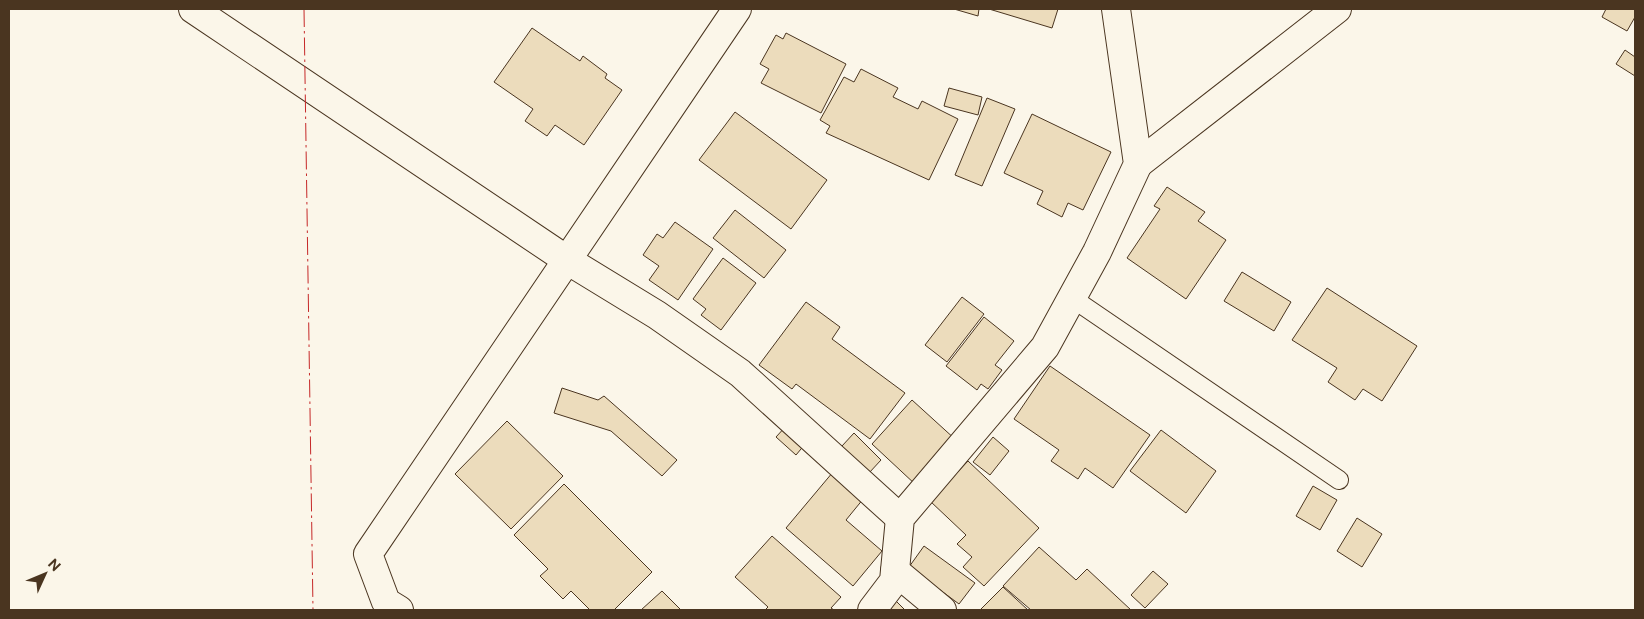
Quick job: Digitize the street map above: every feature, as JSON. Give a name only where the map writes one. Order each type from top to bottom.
[{"type":"street","points":[[193,9],[567,260],[657,315],[740,373],[900,518]]},
{"type":"street","points":[[399,610],[386,602],[368,554],[737,9]]},
{"type":"street","points":[[1116,9],[1138,164]]},
{"type":"street","points":[[872,610],[894,581],[900,518],[1045,347],[1097,252],[1138,164],[1337,9]]},
{"type":"street","points":[[894,571],[942,610]]},
{"type":"lane","points":[[1072,298],[1339,480]]},
{"type":"building","points":[[954,9],[979,9],[978,16]]},
{"type":"building","points":[[989,9],[1058,9],[1052,28]]},
{"type":"building","points":[[1606,9],[1635,9],[1635,17],[1627,31],[1602,17]]},
{"type":"building","points":[[532,28],[580,61],[583,56],[607,74],[605,78],[622,90],[584,145],[555,125],[547,136],[525,121],[533,109],[494,82]]},
{"type":"building","points":[[786,33],[846,64],[821,113],[761,83],[769,69],[760,64],[776,35],[783,39]]},
{"type":"building","points":[[1625,50],[1635,57],[1635,76],[1616,64]]},
{"type":"building","points":[[861,69],[898,88],[893,97],[918,109],[922,101],[958,119],[929,180],[826,133],[830,126],[820,120],[844,77],[854,82]]},
{"type":"building","points":[[949,88],[982,97],[978,115],[944,106]]},
{"type":"building","points":[[987,98],[1015,109],[982,186],[955,175]]},
{"type":"building","points":[[735,112],[827,180],[791,229],[699,160]]},
{"type":"building","points":[[1032,114],[1111,152],[1083,210],[1068,203],[1062,217],[1037,204],[1043,191],[1004,173]]},
{"type":"building","points":[[1167,187],[1205,212],[1198,221],[1226,240],[1186,299],[1127,258],[1160,209],[1154,206]]},
{"type":"building","points":[[735,210],[786,250],[764,278],[713,238]]},
{"type":"building","points":[[675,222],[713,249],[678,300],[649,280],[659,266],[643,255],[657,234],[663,238]]},
{"type":"building","points":[[723,258],[756,283],[721,330],[701,315],[706,309],[693,299]]},
{"type":"building","points":[[1242,272],[1291,302],[1274,331],[1224,301]]},
{"type":"building","points":[[1327,288],[1417,346],[1382,401],[1363,389],[1355,400],[1328,382],[1337,368],[1292,340]]},
{"type":"building","points":[[962,297],[984,314],[947,362],[925,345]]},
{"type":"building","points":[[806,302],[840,327],[832,339],[905,393],[870,439],[796,384],[792,389],[759,365]]},
{"type":"building","points":[[984,317],[1014,341],[995,365],[1002,370],[988,389],[981,384],[977,390],[946,366]]},
{"type":"building","points":[[1050,366],[1150,435],[1113,488],[1085,468],[1078,479],[1051,461],[1059,450],[1014,419]]},
{"type":"building","points":[[562,388],[598,400],[604,396],[677,460],[662,476],[611,431],[554,413]]},
{"type":"building","points":[[912,400],[956,440],[916,485],[872,444]]},
{"type":"building","points":[[507,421],[563,476],[511,529],[455,474]]},
{"type":"building","points":[[787,425],[806,443],[796,455],[776,437]]},
{"type":"building","points":[[1161,430],[1216,471],[1186,513],[1130,471]]},
{"type":"building","points":[[854,433],[881,460],[869,473],[842,446]]},
{"type":"building","points":[[993,437],[1009,451],[990,475],[973,462]]},
{"type":"building","points":[[968,461],[1039,528],[984,586],[963,567],[972,557],[957,544],[966,535],[930,501]]},
{"type":"building","points":[[833,472],[864,498],[846,520],[882,551],[853,586],[786,528]]},
{"type":"building","points":[[564,484],[652,572],[614,610],[590,610],[571,591],[563,599],[540,576],[548,569],[514,535]]},
{"type":"building","points":[[1313,486],[1337,500],[1320,530],[1296,516]]},
{"type":"building","points":[[1357,518],[1382,534],[1362,567],[1337,551]]},
{"type":"building","points":[[772,536],[841,597],[831,608],[834,610],[765,610],[768,607],[735,577]]},
{"type":"building","points":[[924,546],[975,583],[959,604],[909,567]]},
{"type":"building","points":[[1039,547],[1076,580],[1087,569],[1131,610],[1031,610],[1003,586]]},
{"type":"building","points":[[1153,571],[1168,584],[1145,608],[1131,595]]},
{"type":"building","points":[[1003,587],[1028,610],[980,610]]},
{"type":"building","points":[[662,591],[681,610],[641,610]]},
{"type":"building","points":[[896,601],[905,610],[888,610]]},
{"type":"power","points":[[304,9],[313,610]]}]
